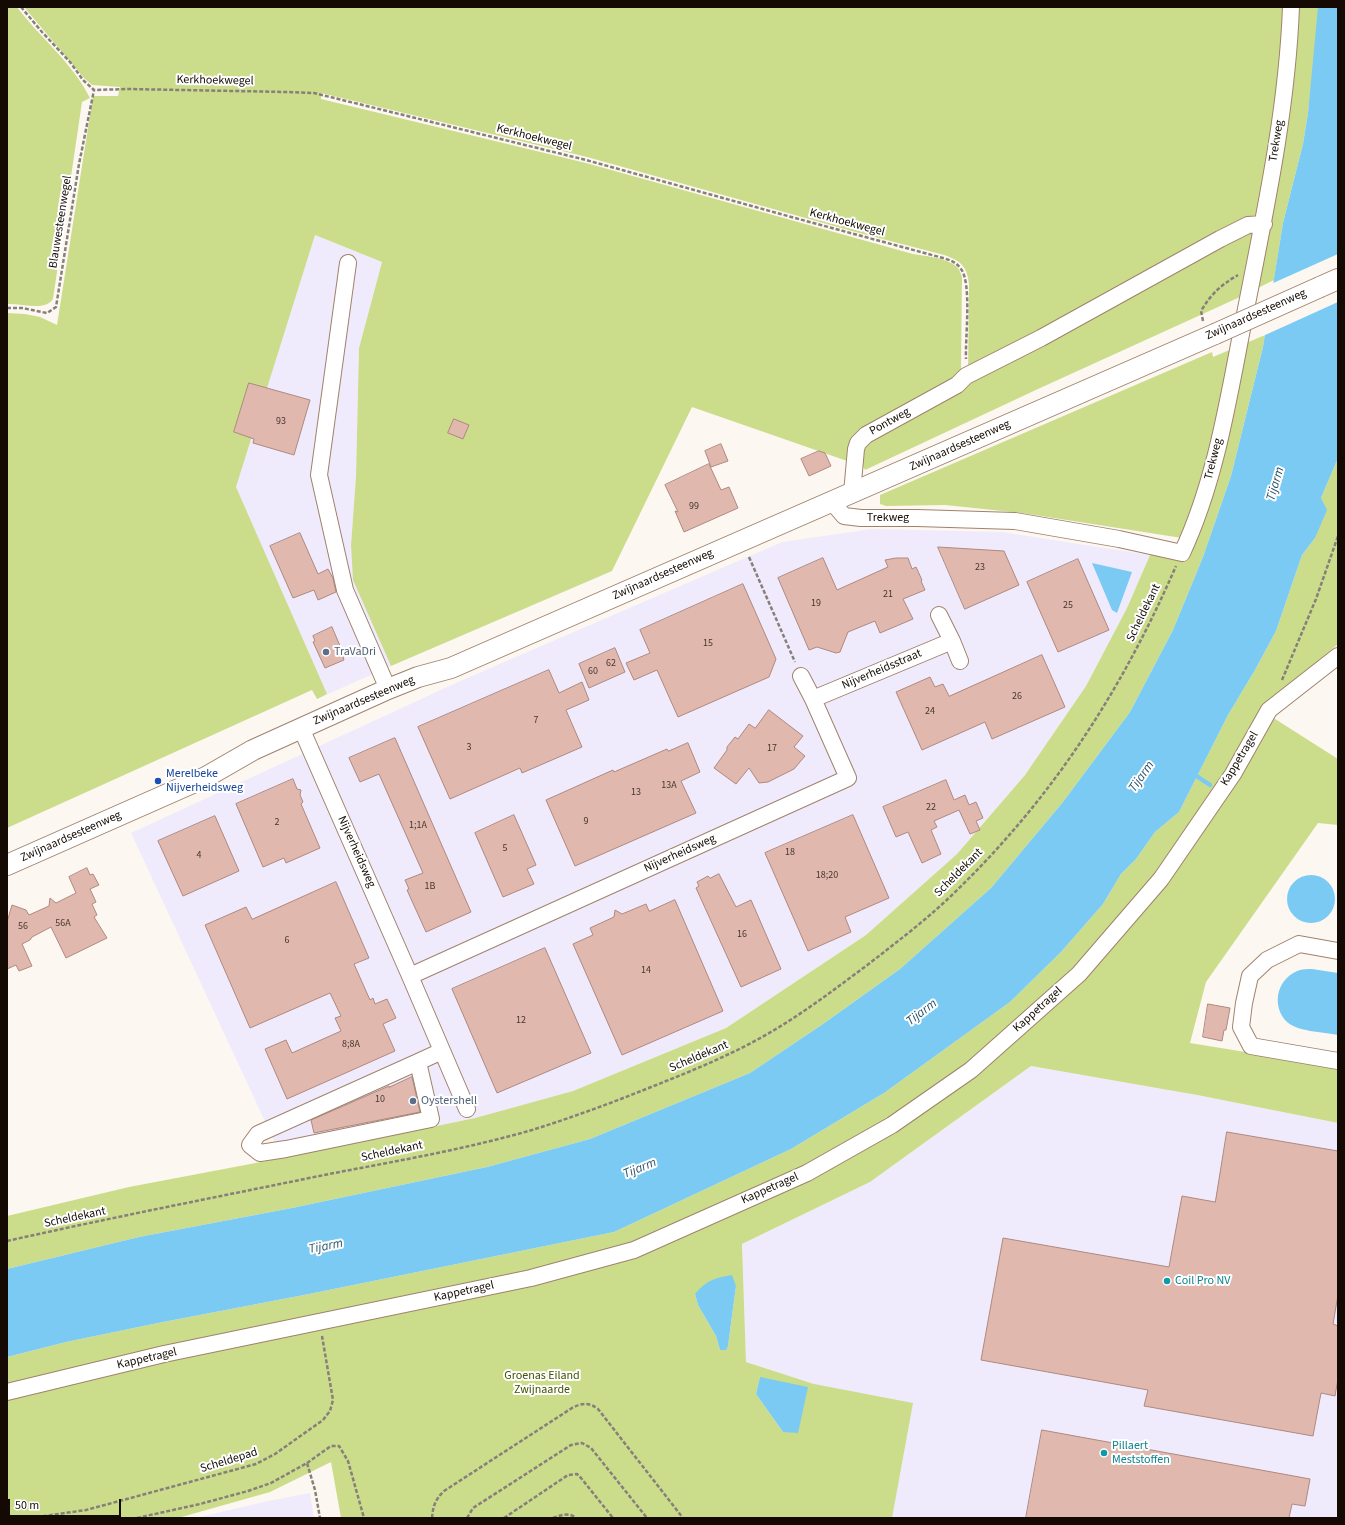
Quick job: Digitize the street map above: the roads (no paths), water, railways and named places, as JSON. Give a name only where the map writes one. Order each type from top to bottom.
[{"type":"main road","name":"Zwijnaardsesteenweg","points":[[7,865],[206,777],[253,750],[388,689],[418,677],[451,668],[1338,279]]},
{"type":"street","name":"Trekweg","points":[[832,502],[844,516],[861,518],[1015,521],[1119,539],[1182,552],[1196,520],[1211,472],[1226,411],[1264,224],[1284,96],[1291,7]]},
{"type":"street","name":"Pontweg","points":[[852,493],[856,449],[860,440],[866,435],[957,385],[966,376],[1041,338],[1220,239],[1248,225],[1264,224]]},
{"type":"street","points":[[348,263],[319,475],[345,590],[388,689]]},
{"type":"street","points":[[939,616],[952,641],[960,661]]},
{"type":"street","name":"Nijverheidsstraat","points":[[813,699],[952,641]]},
{"type":"street","name":"Kappetragel","points":[[7,1392],[164,1354],[531,1278],[634,1250],[807,1173],[892,1125],[971,1070],[1079,974],[1161,878],[1233,774],[1269,710],[1338,656]]},
{"type":"street","name":"Nijverheidsweg","points":[[410,976],[848,778],[813,699],[801,676]]},
{"type":"street","name":"Nijverheidsweg","points":[[301,728],[467,1109]]},
{"type":"street","points":[[1337,948],[1299,944],[1267,960],[1250,976],[1244,1003],[1241,1027],[1251,1046],[1338,1061]]},
{"type":"street","points":[[418,1062],[432,1119],[260,1153],[250,1145],[258,1134],[442,1051]]},
{"type":"water","name":"Tijarm","points":[[1318,7],[1338,7],[1338,458],[1321,498],[1327,510],[1315,538],[1302,555],[1276,631],[1228,715],[1179,812],[1155,832],[1136,859],[1121,874],[1103,904],[1061,952],[1010,1002],[884,1093],[791,1149],[614,1232],[158,1323],[66,1342],[7,1357],[7,1269],[139,1237],[292,1208],[487,1167],[590,1139],[750,1073],[823,1024],[900,969],[991,888],[1063,802],[1130,712],[1173,630],[1203,557],[1231,476],[1263,347],[1283,223],[1303,144],[1308,113]]},
{"type":"water","points":[[1092,563],[1132,572],[1117,613],[1112,610]]},
{"type":"water","points":[[1306,875],[1316,875],[1325,879],[1331,885],[1335,894],[1335,904],[1331,913],[1325,919],[1316,923],[1306,923],[1297,919],[1291,913],[1287,904],[1287,894],[1291,885],[1297,879]]},
{"type":"water","points":[[1312,969],[1338,973],[1338,1035],[1310,1031],[1296,1027],[1285,1020],[1278,1006],[1279,991],[1286,978],[1292,973]]},
{"type":"water","points":[[732,1275],[736,1286],[728,1346],[726,1350],[720,1350],[716,1336],[698,1305],[695,1294],[711,1281],[720,1277]]},
{"type":"water","points":[[760,1377],[808,1387],[798,1433],[783,1432],[756,1394]]},
{"type":"waterway","points":[[1192,773],[1210,785]]},
{"type":"place","name":"TraVaDri","points":[[326,652]]},
{"type":"place","name":"Merelbeke Nijverheidsweg","points":[[158,781]]},
{"type":"place","name":"Oystershell","points":[[413,1101]]},
{"type":"place","name":"Coil Pro NV","points":[[1167,1281]]},
{"type":"place","name":"Pillaert Meststoffen","points":[[1104,1453]]},
{"type":"park label","name":"Groenas Eiland Zwijnaarde","points":[[542,1383]]}]
